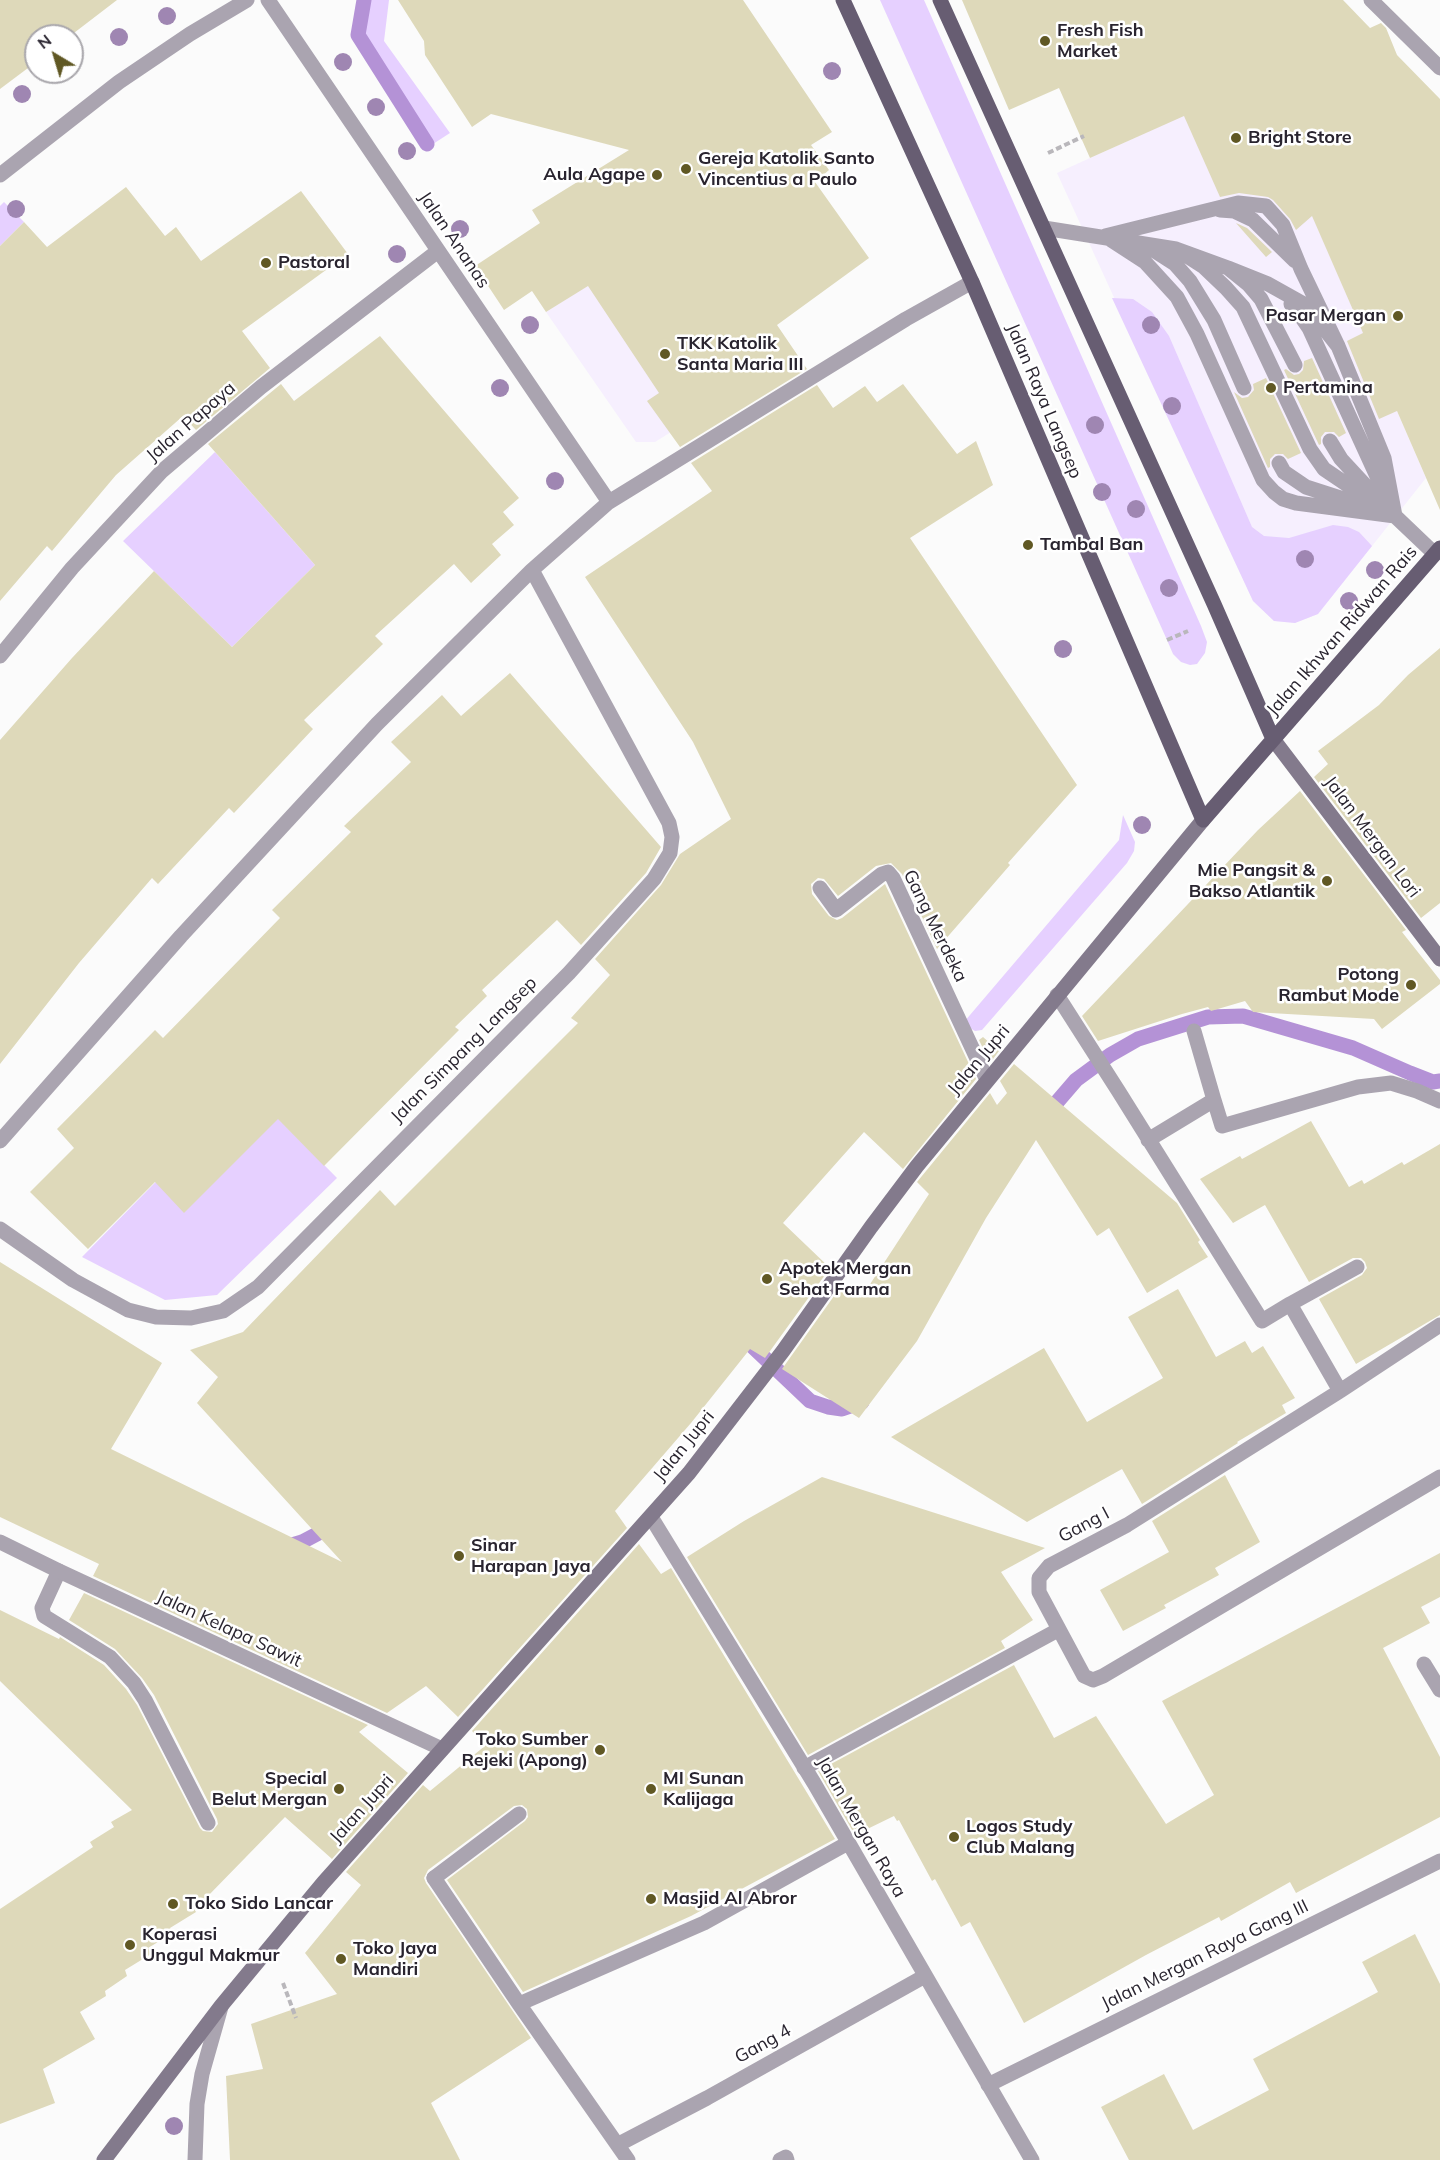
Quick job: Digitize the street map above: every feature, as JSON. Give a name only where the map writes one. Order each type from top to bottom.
[{"type":"main road","name":"Jalan Raya Langsep","points":[[843,0],[972,282],[1203,820]]},
{"type":"main road","points":[[940,0],[1274,739]]},
{"type":"main road","name":"Jalan Ikhwan Ridwan Rais","points":[[1274,739],[1438,551]]},
{"type":"main road","name":"Jalan Jupri","points":[[104,2160],[221,2006],[323,1883],[651,1517],[723,1431],[916,1166],[1056,995],[1113,932],[1203,820],[1274,739]]},
{"type":"main road","name":"Jalan Mergan Lori","points":[[1274,739],[1440,959]]},
{"type":"street","points":[[0,175],[119,82],[190,34],[247,0]]},
{"type":"street","name":"Jalan Ananas","points":[[268,0],[609,502]]},
{"type":"street","points":[[1371,0],[1440,68]]},
{"type":"street","points":[[1105,236],[1238,203],[1266,206],[1283,225],[1300,267],[1338,345],[1384,458],[1395,516]]},
{"type":"street","points":[[1044,228],[1176,249],[1228,268],[1268,284],[1302,303],[1338,345]]},
{"type":"street","points":[[1105,236],[1145,262],[1177,297],[1197,334],[1263,480],[1274,492],[1283,499],[1296,504],[1395,516]]},
{"type":"street","points":[[1142,243],[1175,264],[1190,281],[1214,320],[1244,388]]},
{"type":"street","points":[[1176,249],[1204,267],[1243,307],[1310,449],[1324,470],[1395,516],[1438,551]]},
{"type":"street","name":"Jalan Papaya","points":[[0,656],[72,568],[162,471],[261,387],[438,250]]},
{"type":"street","points":[[1228,268],[1249,285],[1261,299],[1295,365]]},
{"type":"street","points":[[0,1141],[181,936],[377,724],[532,570],[609,502],[906,319],[972,282]]},
{"type":"street","points":[[1268,284],[1298,312],[1309,328],[1395,516]]},
{"type":"street","points":[[1329,441],[1341,459],[1395,516]]},
{"type":"street","points":[[1279,463],[1284,472],[1306,487],[1395,516]]},
{"type":"street","name":"Jalan Simpang Langsep","points":[[0,1229],[72,1280],[128,1310],[156,1317],[191,1318],[223,1311],[258,1287],[554,988],[654,879],[670,853],[672,837],[669,823],[532,570]]},
{"type":"street","name":"Gang Merdeka","points":[[820,888],[836,910],[882,874],[888,872],[893,878],[987,1080]]},
{"type":"street","points":[[1056,995],[1262,1321],[1357,1267]]},
{"type":"street","points":[[1194,1031],[1222,1126],[1358,1087],[1391,1083],[1440,1101]]},
{"type":"street","points":[[1148,1140],[1214,1100]]},
{"type":"street","points":[[1290,1304],[1340,1391]]},
{"type":"street","name":"Gang I","points":[[1440,1325],[1127,1525],[1049,1566],[1039,1578],[1039,1592],[1084,1676],[1093,1680],[1440,1477]]},
{"type":"street","name":"Jalan Mergan Raya","points":[[651,1517],[804,1768],[1032,2160]]},
{"type":"street","name":"Jalan Kelapa Sawit","points":[[0,1542],[442,1749]]},
{"type":"street","points":[[59,1571],[42,1608],[44,1616],[110,1657],[134,1683],[208,1823]]},
{"type":"street","points":[[804,1768],[1058,1630]]},
{"type":"street","points":[[1424,1664],[1440,1690]]},
{"type":"street","points":[[519,1814],[435,1878],[519,2004],[628,2160]]},
{"type":"street","points":[[519,2004],[704,1923],[848,1843]]},
{"type":"street","name":"Jalan Mergan Raya Gang III","points":[[988,2085],[1438,1867]]},
{"type":"street","name":"Gang 4","points":[[619,2144],[707,2098],[925,1976]]},
{"type":"street","points":[[193,2158],[196,2104],[221,2006]]},
{"type":"street","points":[[780,2160],[786,2157],[787,2160]]},
{"type":"path","points":[[1017,168],[1084,136]]},
{"type":"path","points":[[1167,640],[1192,630]]},
{"type":"path","points":[[281,1977],[296,2018]]},
{"type":"shaded area","points":[[367,0],[389,0],[384,41],[450,133],[433,144],[362,32]]},
{"type":"shaded area","points":[[880,0],[924,0],[1201,626],[1207,642],[1205,653],[1197,664],[1190,665],[1181,662],[1173,654]]},
{"type":"shaded area","name":"Pertamina","points":[[1255,83],[1426,478],[1318,614],[1295,623],[1274,621],[1253,601],[1057,173]]},
{"type":"shaded area","points":[[4,202],[24,222],[0,246],[0,206]]},
{"type":"shaded area","name":"TKK Katolik Santa Maria III","points":[[672,232],[767,372],[655,442],[636,442],[546,312]]},
{"type":"shaded area","points":[[1112,298],[1133,299],[1152,312],[1169,336],[1252,527],[1264,536],[1289,538],[1333,525],[1348,527],[1359,532],[1372,546],[1318,614],[1295,623],[1274,621],[1253,601]]},
{"type":"shaded area","points":[[215,452],[315,565],[232,647],[123,541]]},
{"type":"shaded area","points":[[1123,815],[1135,842],[1134,851],[1127,863],[982,1030],[975,1031],[970,1028],[964,1022],[1119,840]]},
{"type":"shaded area","points":[[248,1088],[337,1178],[217,1295],[165,1300],[82,1257]]},
{"type":"building","points":[[0,0],[117,0],[84,25],[24,24],[24,71],[0,89]]},
{"type":"building","name":"Gereja Katolik Santo Vincentius a Paulo","points":[[398,0],[743,0],[832,132],[811,145],[829,170],[815,182],[869,258],[777,325],[807,369],[680,447],[647,401],[659,393],[588,286],[546,312],[532,291],[504,310],[475,266],[540,223],[532,210],[629,150],[491,114],[472,127],[425,55],[424,41]]},
{"type":"building","name":"Pasar Mergan","points":[[962,0],[1343,0],[1370,28],[1381,23],[1386,28],[1397,55],[1440,99],[1440,510],[1397,411],[1379,419],[1347,341],[1363,333],[1312,216],[1296,230],[1290,219],[1268,197],[1239,193],[1220,197],[1184,116],[1090,158],[1059,88],[1009,110]]},
{"type":"building","points":[[126,187],[165,236],[176,227],[201,261],[301,191],[348,254],[242,331],[270,368],[196,430],[183,416],[116,475],[52,551],[47,546],[0,601],[0,246],[24,222],[47,247]]},
{"type":"building","points":[[1236,223],[1247,228],[1272,252],[1266,257]]},
{"type":"building","points":[[380,336],[519,498],[503,512],[514,525],[492,544],[501,555],[471,583],[454,564],[375,636],[383,644],[304,720],[313,729],[234,813],[229,808],[158,884],[152,878],[79,963],[0,1064],[0,740],[72,658],[154,571],[232,647],[315,565],[208,444],[281,384],[294,401]]},
{"type":"building","points":[[1312,358],[1346,433],[1339,437],[1334,432],[1325,432],[1319,445],[1284,370],[1294,375],[1299,374],[1303,370],[1304,361]]},
{"type":"building","points":[[1266,378],[1301,453],[1288,459],[1283,454],[1275,454],[1270,459],[1268,468],[1234,392],[1242,398],[1248,397],[1254,390],[1253,384]]},
{"type":"building","points":[[903,384],[957,454],[976,441],[993,485],[910,538],[1077,785],[1008,863],[1010,865],[937,949],[902,874],[891,863],[876,866],[838,896],[824,879],[818,878],[811,884],[812,894],[829,916],[837,920],[885,884],[976,1079],[903,1169],[864,1132],[783,1223],[830,1268],[765,1358],[750,1349],[691,1423],[615,1511],[627,1528],[458,1717],[426,1686],[387,1713],[93,1576],[99,1564],[0,1517],[0,1262],[162,1363],[111,1449],[342,1562],[197,1403],[218,1377],[190,1350],[243,1332],[380,1190],[395,1206],[578,1023],[571,1018],[610,975],[595,959],[661,885],[680,854],[731,819],[693,742],[585,577],[712,491],[691,463],[817,385],[833,408],[865,386],[877,402]]},
{"type":"building","points":[[1440,648],[1440,903],[1421,918],[1314,777],[1328,764],[1318,751],[1379,705],[1408,675]]},
{"type":"building","points":[[510,673],[661,847],[646,873],[581,945],[557,920],[482,990],[487,996],[455,1027],[459,1030],[324,1166],[278,1119],[184,1213],[155,1182],[88,1249],[30,1192],[74,1148],[57,1129],[155,1030],[163,1038],[280,918],[272,910],[351,832],[344,826],[411,762],[391,742],[442,695],[461,716]]},
{"type":"building","points":[[1300,791],[1406,930],[1402,932],[1440,980],[1440,984],[1382,1029],[1374,1019],[1253,1012],[1245,1001],[1211,1011],[1208,1007],[1182,1014],[1098,1041],[1082,1016],[1258,830]]},
{"type":"building","points":[[983,1037],[999,1051],[990,1063],[979,1040]]},
{"type":"building","points":[[1014,1064],[1177,1203],[1208,1257],[1147,1293],[1109,1228],[1097,1236],[1036,1140],[986,1218],[917,1341],[859,1418],[782,1369],[844,1282],[861,1298],[929,1194],[917,1182],[990,1093],[997,1105],[1007,1093],[1000,1081]]},
{"type":"building","points":[[1311,1121],[1349,1187],[1362,1180],[1364,1184],[1402,1162],[1404,1165],[1440,1144],[1440,1315],[1356,1364],[1319,1299],[1362,1275],[1367,1268],[1365,1262],[1361,1258],[1353,1258],[1309,1282],[1265,1205],[1233,1223],[1200,1179],[1240,1156],[1242,1159]]},
{"type":"building","points":[[1178,1289],[1216,1357],[1245,1341],[1252,1353],[1263,1346],[1295,1398],[1282,1405],[1286,1413],[1142,1504],[1122,1469],[1027,1522],[891,1437],[1044,1348],[1087,1422],[1163,1378],[1128,1317]]},
{"type":"building","points":[[1225,1475],[1260,1542],[1215,1568],[1219,1575],[1123,1631],[1100,1590],[1169,1552],[1152,1521]]},
{"type":"building","points":[[822,1477],[1045,1548],[1001,1572],[1033,1620],[1001,1641],[1005,1648],[808,1755],[687,1557],[744,1521]]},
{"type":"building","points":[[639,1544],[661,1574],[671,1568],[835,1839],[691,1916],[523,1992],[447,1880],[525,1821],[528,1817],[527,1809],[522,1805],[514,1806],[428,1870],[424,1878],[531,2038],[431,2103],[460,2160],[230,2160],[226,2076],[263,2069],[251,2024],[337,1994],[305,1953],[361,1885],[346,1872],[423,1785],[430,1791],[486,1745],[472,1731]]},
{"type":"building","points":[[1440,1553],[1440,1597],[1421,1607],[1430,1623],[1383,1648],[1440,1757],[1440,1817],[1296,1893],[1290,1882],[1221,1921],[1219,1917],[1024,2023],[970,1922],[961,1927],[935,1879],[932,1881],[899,1820],[897,1821],[894,1816],[855,1835],[818,1771],[1014,1665],[1054,1738],[1096,1716],[1166,1824],[1214,1795],[1162,1701]]},
{"type":"building","points":[[84,1593],[368,1725],[359,1732],[408,1773],[332,1859],[285,1817],[206,1898],[193,1907],[196,1912],[170,1928],[173,1933],[148,1948],[151,1954],[125,1970],[127,1976],[105,1991],[106,1996],[80,2012],[95,2039],[43,2069],[55,2103],[0,2124],[0,1909],[93,1847],[90,1842],[114,1827],[111,1822],[132,1810],[0,1681],[0,1610],[59,1639],[60,1637],[104,1665],[137,1705],[200,1828],[203,1831],[212,1832],[218,1824],[154,1695],[142,1678],[115,1649],[69,1620]]},
{"type":"building","points":[[1415,1934],[1440,1984],[1440,2160],[1129,2160],[1101,2107],[1164,2074],[1193,2130],[1269,2090],[1253,2059],[1378,1992],[1362,1962]]},
{"type":"waterway","points":[[364,0],[358,35],[427,144]]},
{"type":"waterway","points":[[1045,1116],[1076,1080],[1110,1055],[1138,1039],[1208,1017],[1243,1016],[1353,1048],[1433,1082],[1440,1081]]},
{"type":"waterway","points":[[751,1345],[810,1401],[842,1409],[862,1402]]},
{"type":"waterway","points":[[282,1548],[302,1542],[334,1525]]},
{"type":"place","name":"Fresh Fish Market","points":[[1045,41]]},
{"type":"place","name":"Bright Store","points":[[1236,138]]},
{"type":"place","name":"Gereja Katolik Santo Vincentius a Paulo","points":[[686,169]]},
{"type":"place","name":"Aula Agape","points":[[657,175]]},
{"type":"place","name":"Pastoral","points":[[266,263]]},
{"type":"place","name":"Pasar Mergan","points":[[1398,316]]},
{"type":"place","name":"TKK Katolik Santa Maria III","points":[[665,354]]},
{"type":"place","name":"Pertamina","points":[[1271,388]]},
{"type":"place","name":"Tambal Ban","points":[[1028,545]]},
{"type":"place","name":"Mie Pangsit & Bakso Atlantik","points":[[1327,881]]},
{"type":"place","name":"Potong Rambut Mode","points":[[1411,985]]},
{"type":"place","name":"Apotek Mergan Sehat Farma","points":[[767,1279]]},
{"type":"place","name":"Sinar Harapan Jaya","points":[[459,1556]]},
{"type":"place","name":"Toko Sumber Rejeki (Apong)","points":[[600,1750]]},
{"type":"place","name":"Special Belut Mergan","points":[[339,1789]]},
{"type":"place","name":"MI Sunan Kalijaga","points":[[651,1789]]},
{"type":"place","name":"Logos Study Club Malang","points":[[954,1837]]},
{"type":"place","name":"Masjid Al Abror","points":[[651,1899]]},
{"type":"place","name":"Toko Sido Lancar","points":[[173,1904]]},
{"type":"place","name":"Koperasi Unggul Makmur","points":[[130,1945]]},
{"type":"place","name":"Toko Jaya Mandiri","points":[[341,1959]]}]
